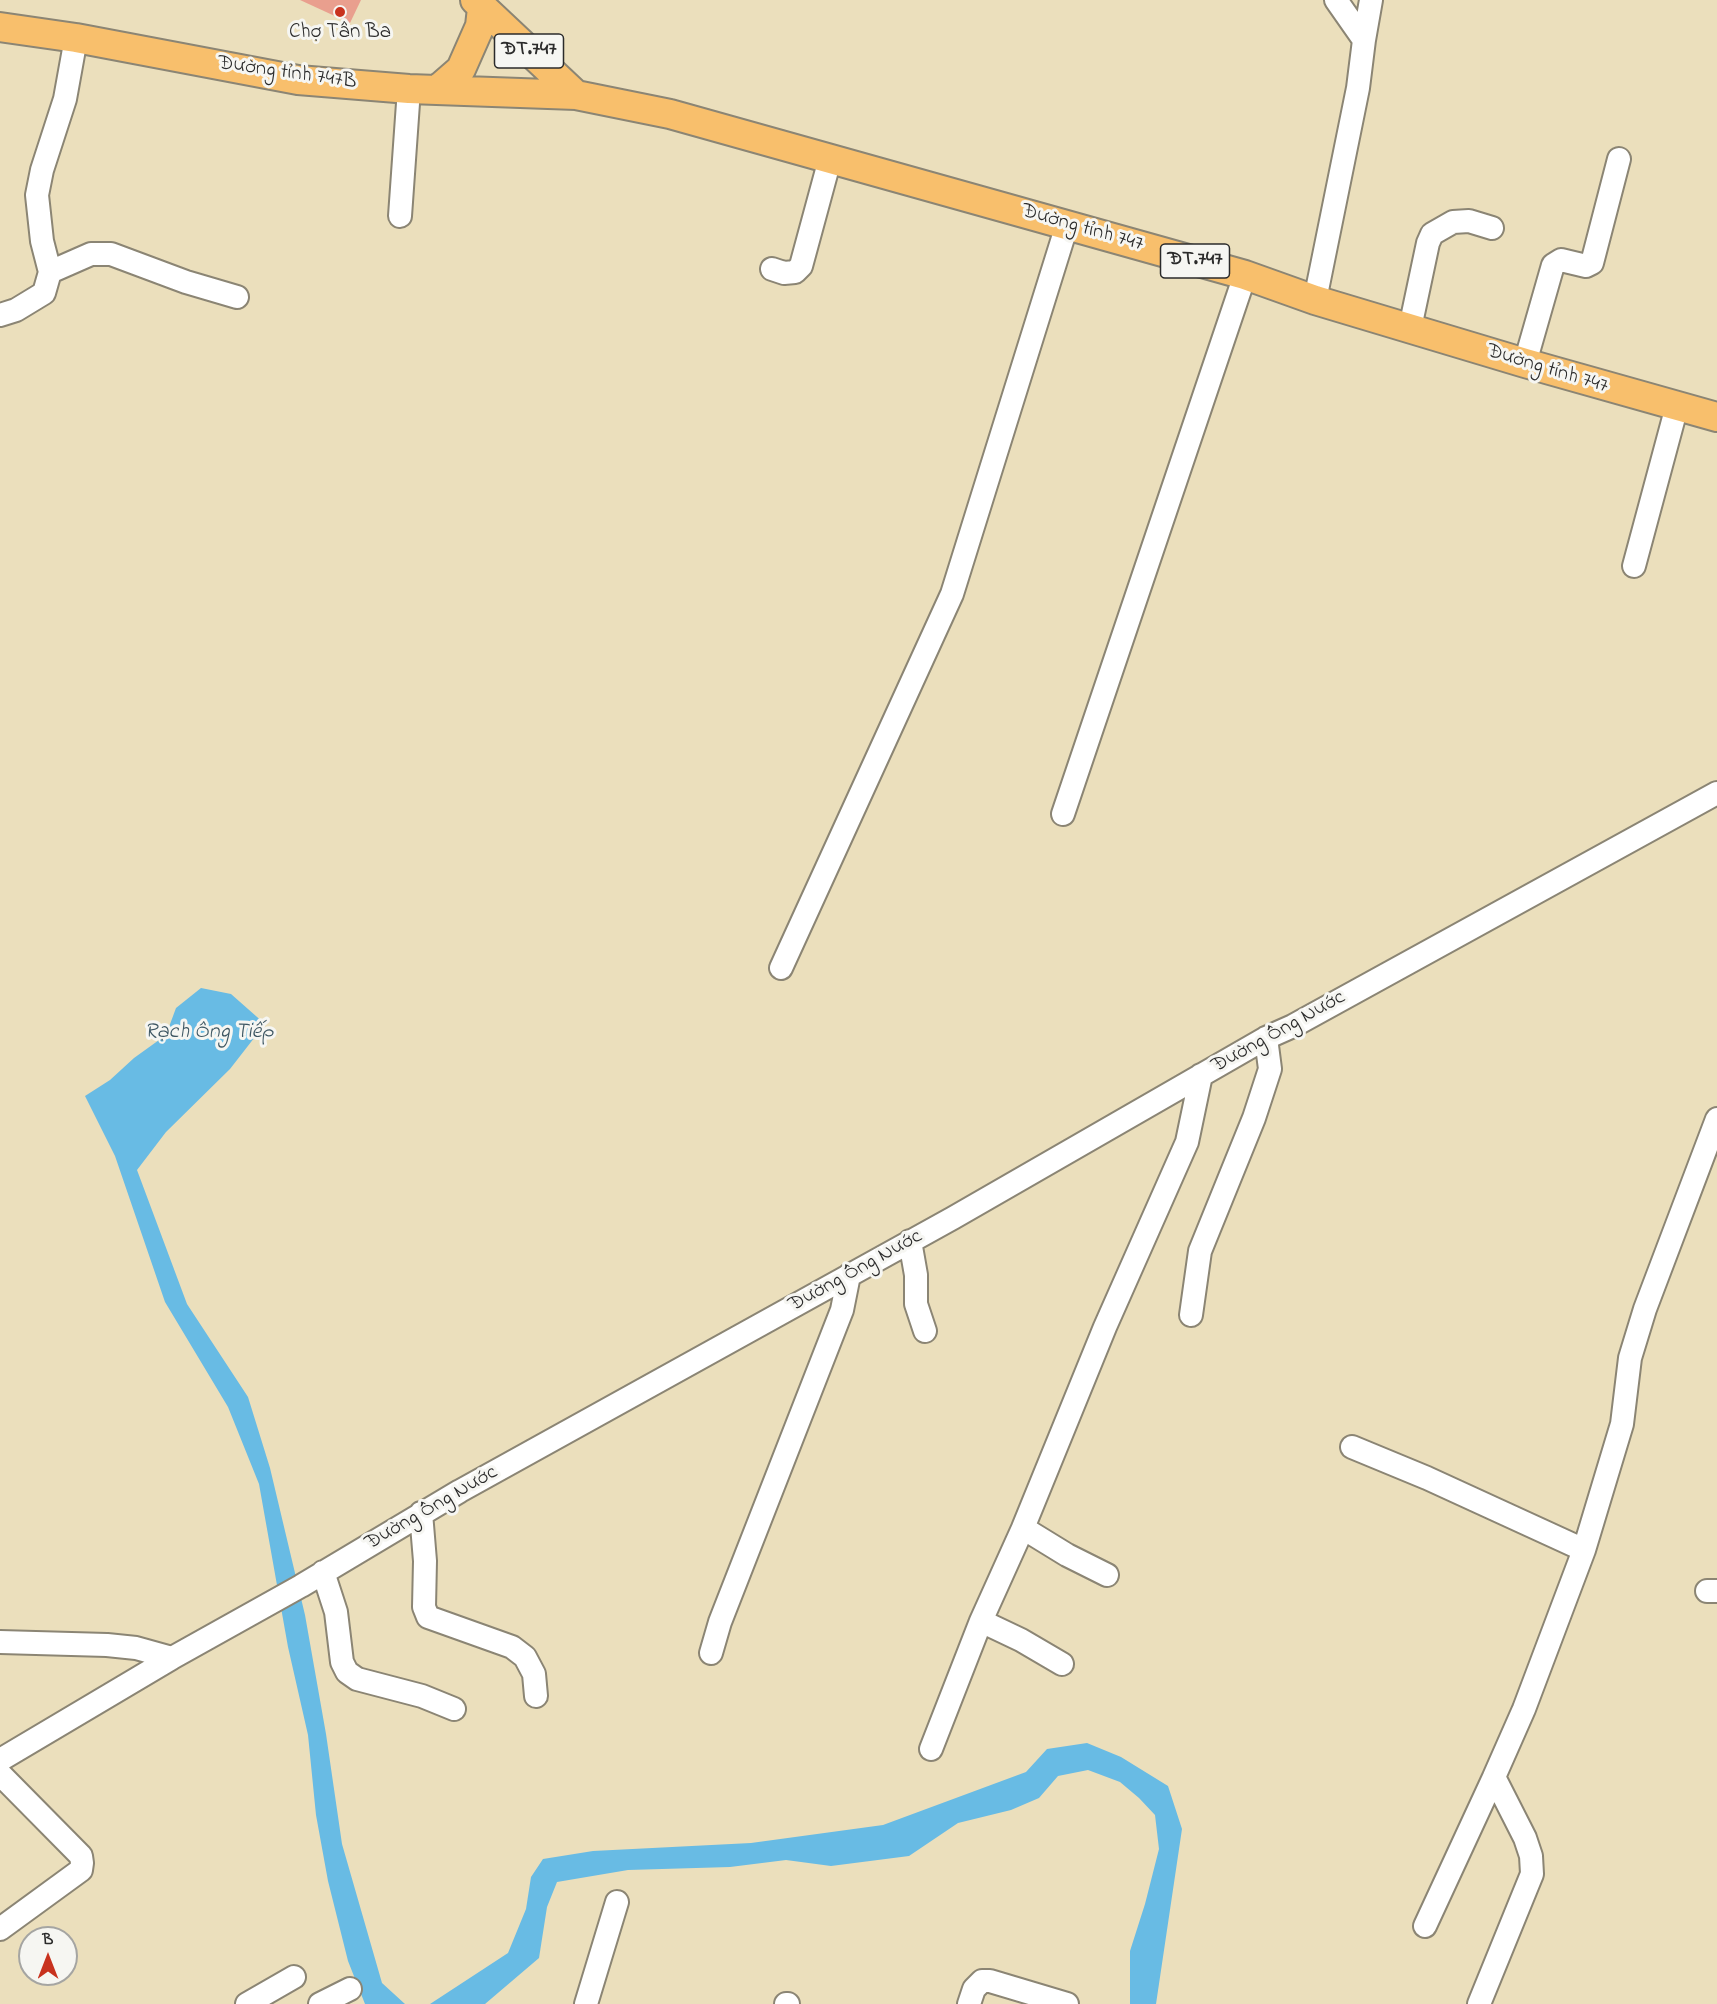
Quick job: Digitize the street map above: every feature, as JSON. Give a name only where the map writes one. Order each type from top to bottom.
[{"type":"main road","points":[[438,89],[461,69],[480,26],[478,4]]},
{"type":"main road","name":"ĐT.747","points":[[478,4],[576,94]]},
{"type":"main road","name":"Đường tỉnh 747B","points":[[0,27],[76,38],[298,80],[409,89],[576,94]]},
{"type":"main road","name":"Đường tỉnh 747","points":[[576,94],[670,114],[1068,225],[1245,275],[1315,300],[1628,393],[1677,406],[1716,413]]},
{"type":"street","points":[[1336,0],[1364,40]]},
{"type":"street","points":[[1315,300],[1358,88],[1371,0]]},
{"type":"street","points":[[0,315],[16,310],[44,293],[50,272],[42,241],[37,195],[42,170],[65,99],[76,38]]},
{"type":"street","points":[[400,216],[409,89]]},
{"type":"street","points":[[772,269],[784,273],[795,272],[801,266],[830,159]]},
{"type":"street","points":[[1525,363],[1553,266],[1561,260],[1586,266],[1592,263],[1619,159]]},
{"type":"street","points":[[1410,328],[1428,243],[1432,234],[1453,222],[1469,220],[1492,228]]},
{"type":"street","points":[[781,968],[951,594],[1068,225]]},
{"type":"street","points":[[50,272],[91,254],[111,254],[186,282],[237,297]]},
{"type":"street","points":[[1063,814],[1245,275]]},
{"type":"street","points":[[1634,566],[1677,406]]},
{"type":"street","name":"Đường Ống Nước","points":[[0,1760],[172,1658],[301,1586],[422,1513],[910,1241],[1266,1038],[1293,1026],[1717,793]]},
{"type":"street","points":[[1191,1314],[1200,1251],[1254,1118],[1270,1069],[1266,1038]]},
{"type":"street","points":[[931,1749],[981,1621],[1023,1528],[1105,1327],[1186,1142],[1201,1075]]},
{"type":"street","points":[[1425,1926],[1524,1709],[1584,1550],[1622,1424],[1630,1358],[1645,1309],[1717,1119]]},
{"type":"street","points":[[910,1241],[916,1275],[916,1305],[925,1331]]},
{"type":"street","points":[[711,1653],[724,1611],[842,1310],[849,1275]]},
{"type":"street","points":[[1352,1447],[1427,1478],[1584,1550]]},
{"type":"street","points":[[422,1513],[425,1561],[424,1606],[428,1617],[512,1647],[525,1657],[534,1674],[536,1696]]},
{"type":"street","points":[[1023,1528],[1107,1575]]},
{"type":"street","points":[[323,1572],[336,1612],[342,1662],[347,1672],[357,1679],[422,1696],[453,1709]]},
{"type":"street","points":[[981,1621],[1022,1640],[1062,1664]]},
{"type":"street","points":[[0,1642],[107,1645],[136,1648],[172,1658]]},
{"type":"street","points":[[0,1774],[81,1856],[82,1863],[81,1870],[0,1929]]},
{"type":"street","points":[[1479,2004],[1532,1874],[1531,1857],[1525,1838],[1494,1777]]},
{"type":"street","points":[[586,2004],[617,1902]]},
{"type":"street","points":[[247,2004],[294,1977]]},
{"type":"street","points":[[969,2004],[974,1989],[981,1982],[990,1981],[1067,2004]]},
{"type":"street","points":[[320,2004],[350,1989]]},
{"type":"water","name":"Rạch Ông Tiếp","points":[[201,988],[231,994],[265,1024],[230,1069],[166,1132],[137,1170],[187,1304],[248,1397],[270,1468],[305,1615],[342,1844],[382,1983],[405,2004],[365,2004],[348,1961],[328,1881],[316,1815],[308,1735],[288,1647],[259,1484],[228,1407],[165,1302],[115,1156],[85,1096],[110,1080],[134,1058],[166,1035],[176,1008]]},
{"type":"water","points":[[1087,1743],[1121,1757],[1168,1786],[1182,1829],[1156,2004],[1130,2004],[1130,1951],[1159,1849],[1155,1815],[1120,1782],[1088,1770],[1058,1776],[1039,1798],[1011,1810],[958,1823],[909,1856],[831,1866],[786,1860],[730,1867],[628,1870],[557,1882],[547,1907],[539,1958],[485,2004],[430,2004],[508,1953],[526,1909],[531,1877],[543,1859],[593,1851],[751,1843],[883,1825],[1026,1772],[1047,1749]]},
{"type":"building","name":"Chợ Tân Ba","points":[[300,0],[361,0],[350,23]]},
{"type":"place","name":"Chợ Tân Ba","points":[[340,12]]}]
